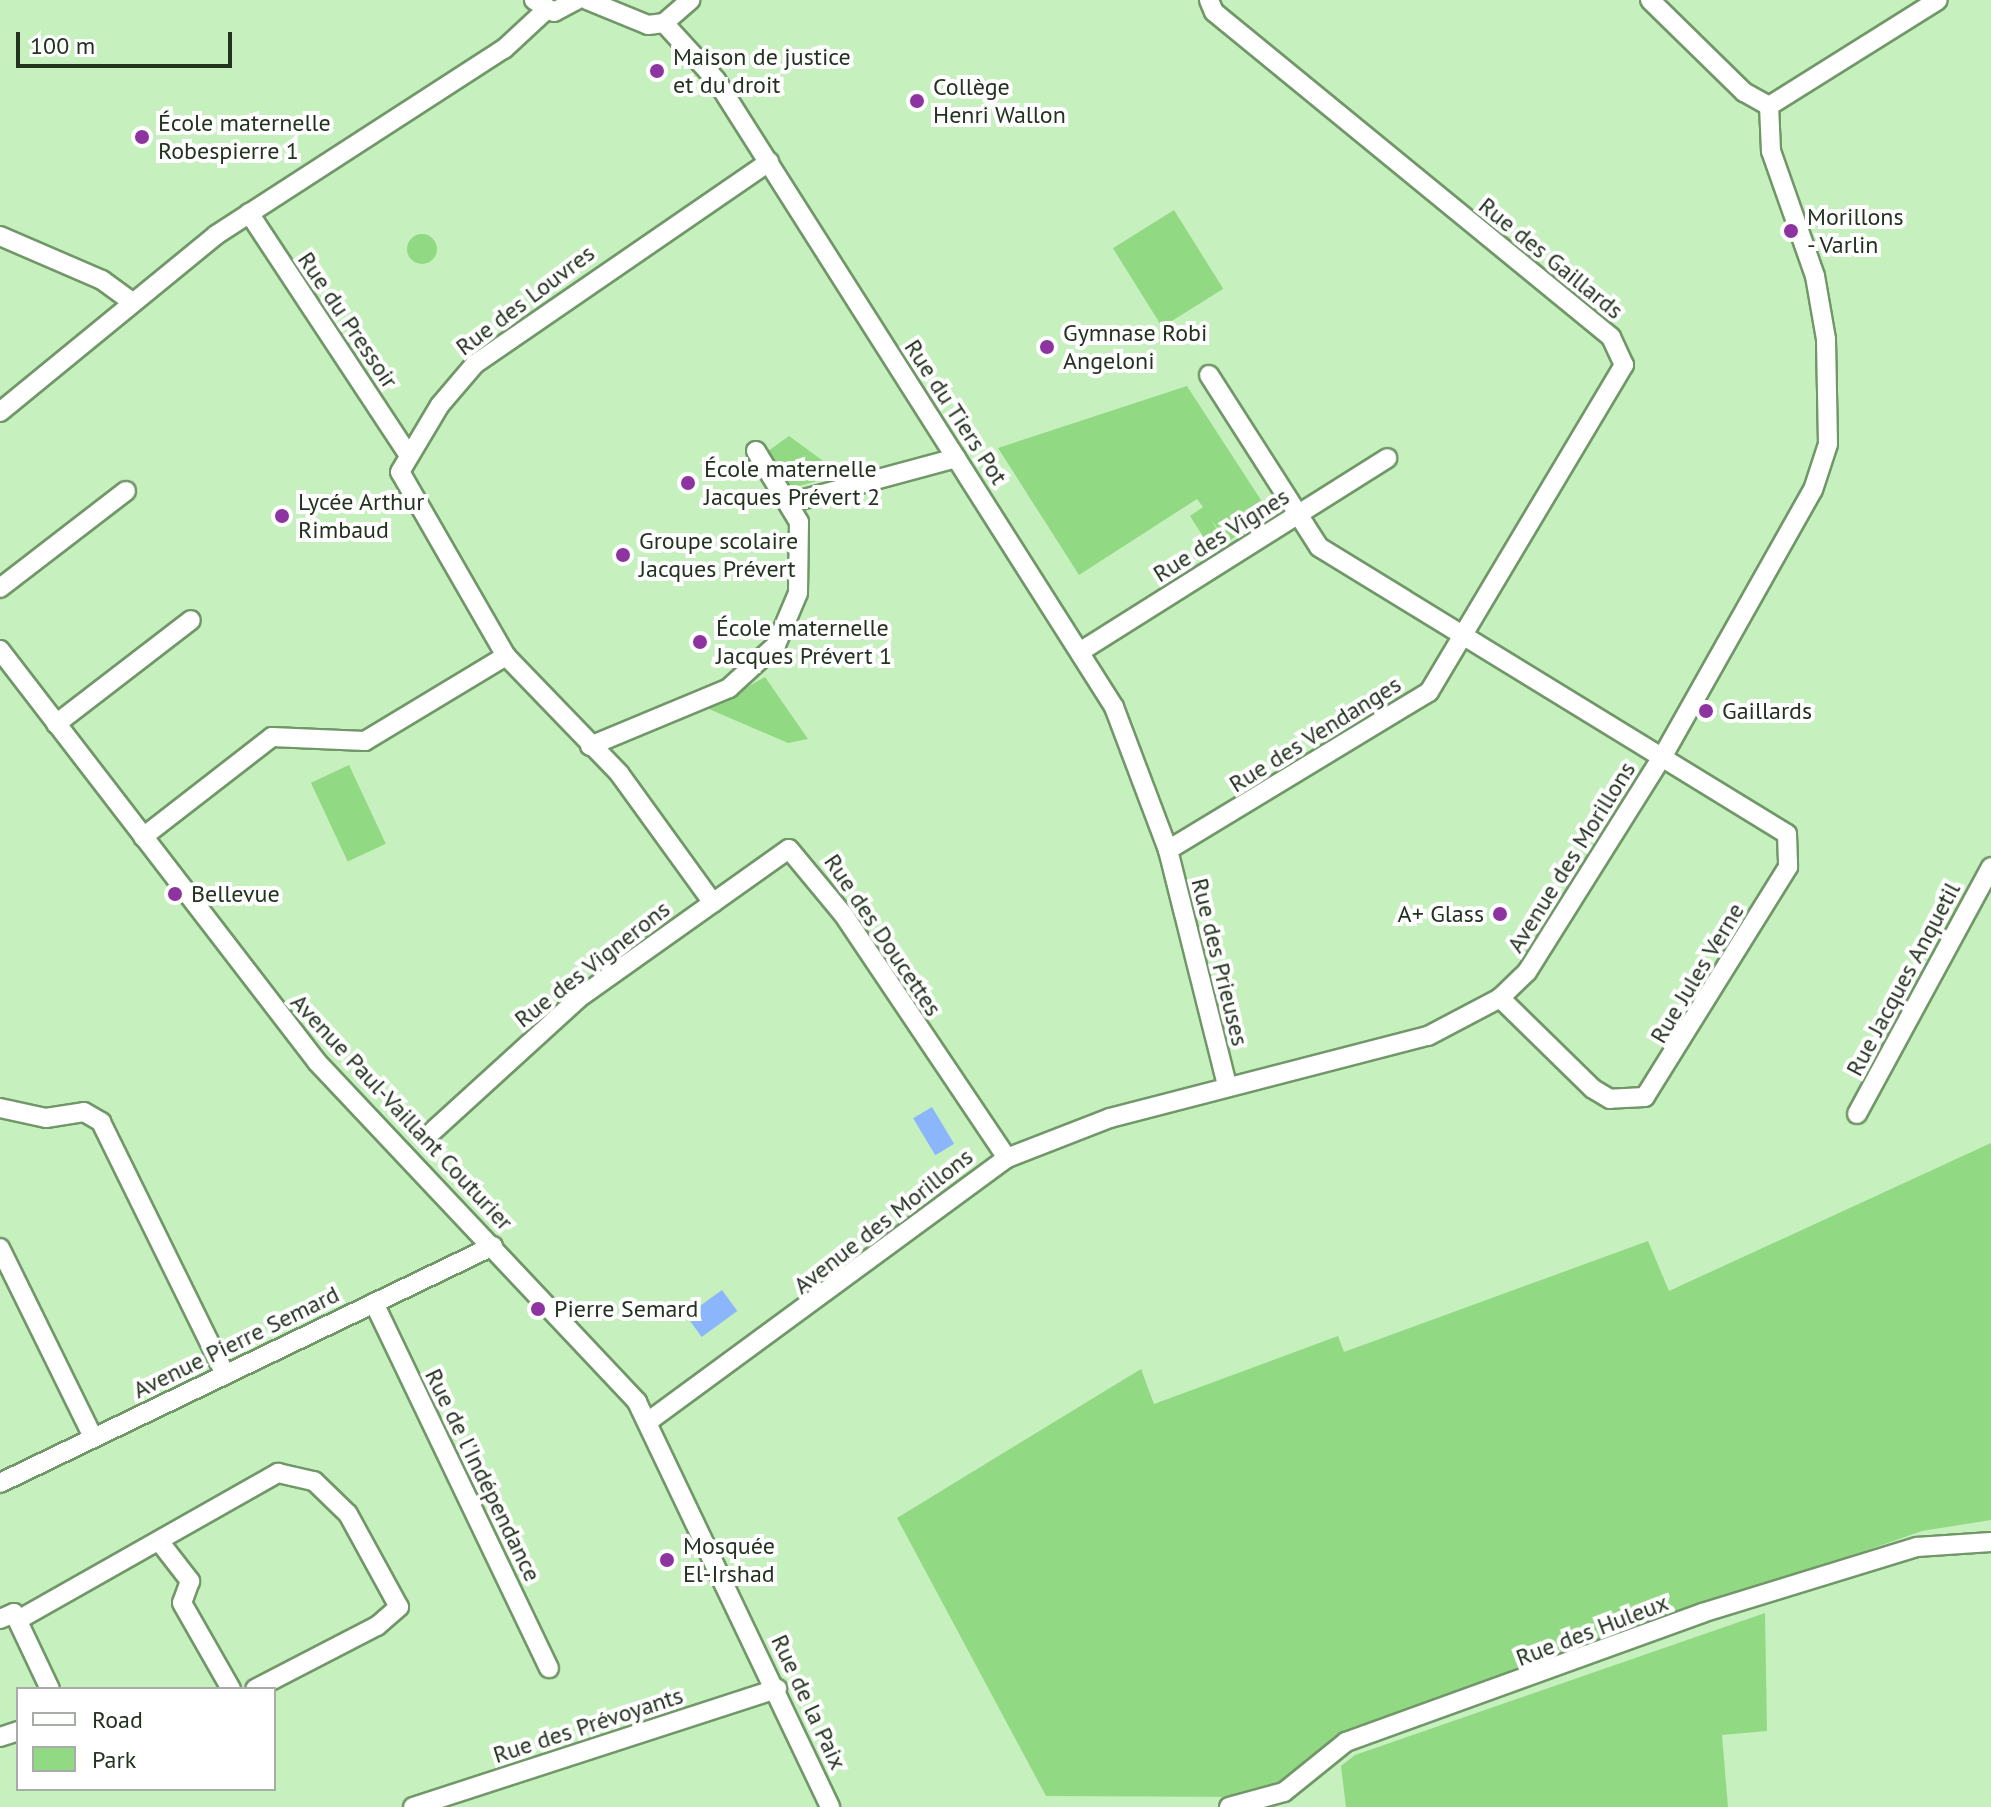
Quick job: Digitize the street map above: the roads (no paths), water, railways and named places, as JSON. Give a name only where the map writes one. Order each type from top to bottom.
[{"type":"street","points":[[0,412],[131,301],[249,213],[504,49],[540,5],[562,12],[577,0]]},
{"type":"street","points":[[587,0],[648,25],[664,23],[690,0]]},
{"type":"street","name":"Rue des Gaillards","points":[[1209,0],[1214,12],[1611,337],[1624,365],[1467,638]]},
{"type":"street","points":[[1650,0],[1744,92],[1769,106],[1938,0]]},
{"type":"street","name":"Rue du Tiers Pot","points":[[664,23],[716,80],[1081,651],[1129,741],[1168,850]]},
{"type":"street","name":"Avenue des Morillons","points":[[649,1421],[1007,1158],[1110,1118],[1227,1085],[1428,1036],[1500,998],[1527,972],[1592,876],[1664,754],[1813,490],[1828,444],[1824,326],[1815,276],[1771,151],[1769,106]]},
{"type":"street","name":"Rue des Louvres","points":[[407,453],[475,364],[769,162]]},
{"type":"street","name":"Rue du Pressoir","points":[[249,213],[407,453]]},
{"type":"street","points":[[0,236],[102,280],[131,301]]},
{"type":"street","points":[[1209,375],[1319,547],[1664,754]]},
{"type":"street","points":[[590,746],[729,688],[776,645],[798,593],[803,559],[793,502],[756,451]]},
{"type":"street","points":[[407,453],[400,472],[506,656],[619,773],[713,903]]},
{"type":"street","points":[[793,502],[956,458]]},
{"type":"street","name":"Rue des Vignes","points":[[1081,651],[1387,458]]},
{"type":"street","points":[[0,588],[126,491]]},
{"type":"street","points":[[56,724],[191,620]]},
{"type":"street","name":"Rue des Vendanges","points":[[1168,850],[1429,692],[1467,638]]},
{"type":"street","name":"Avenue Paul-Vaillant Couturier","points":[[0,650],[317,1062],[493,1246],[649,1421],[743,1618]]},
{"type":"street","points":[[143,837],[272,737],[365,741],[506,656]]},
{"type":"street","name":"Rue Jules Verne","points":[[1500,998],[1610,1099],[1645,1097],[1660,1082],[1791,853],[1787,834],[1772,820],[1664,754]]},
{"type":"street","name":"Rue des Doucettes","points":[[713,903],[795,850],[1007,1158]]},
{"type":"street","name":"Rue des Prieuses","points":[[1168,850],[1227,1085]]},
{"type":"street","name":"Rue Jacques Anquetil","points":[[1857,1114],[1991,867]]},
{"type":"street","name":"Rue des Vignerons","points":[[433,1131],[561,1013],[713,903]]},
{"type":"street","points":[[0,1108],[46,1118],[84,1112],[101,1122],[225,1374]]},
{"type":"street","name":"Avenue Pierre Semard","points":[[0,1483],[493,1246]]},
{"type":"street","points":[[0,1248],[93,1437]]},
{"type":"street","name":"Rue de l'Indépendance","points":[[374,1303],[549,1668]]},
{"type":"street","points":[[49,1687],[9,1620],[159,1541],[278,1473],[314,1481],[348,1514],[399,1607],[259,1687]]},
{"type":"street","points":[[159,1541],[190,1581],[182,1603],[230,1687]]},
{"type":"street","name":"Rue des Huleux","points":[[1229,1807],[1284,1792],[1346,1742],[1702,1613],[1917,1547],[1991,1542]]},
{"type":"street","name":"Rue de la Paix","points":[[743,1618],[830,1807]]},
{"type":"street","name":"Rue des Prévoyants","points":[[413,1807],[777,1689]]},
{"type":"water","points":[[932,1107],[954,1144],[935,1155],[913,1118]]},
{"type":"water","points":[[722,1290],[737,1311],[702,1337],[686,1316]]},
{"type":"place","name":"Maison de justice et du droit","points":[[657,71]]},
{"type":"place","name":"Collège Henri Wallon","points":[[917,101]]},
{"type":"place","name":"École maternelle Robespierre 1","points":[[142,137]]},
{"type":"place","name":"Morillons - Varlin","points":[[1791,231]]},
{"type":"place","name":"Gymnase Robi Angeloni","points":[[1047,347]]},
{"type":"place","name":"École maternelle Jacques Prévert 2","points":[[688,483]]},
{"type":"place","name":"Lycée Arthur Rimbaud","points":[[282,516]]},
{"type":"place","name":"Groupe scolaire Jacques Prévert","points":[[623,555]]},
{"type":"place","name":"École maternelle Jacques Prévert 1","points":[[700,642]]},
{"type":"place","name":"Gaillards","points":[[1706,711]]},
{"type":"place","name":"Bellevue","points":[[175,894]]},
{"type":"place","name":"A+ Glass","points":[[1500,914]]},
{"type":"place","name":"Pierre Semard","points":[[538,1309]]},
{"type":"place","name":"Mosquée El-Irshad","points":[[667,1560]]}]
